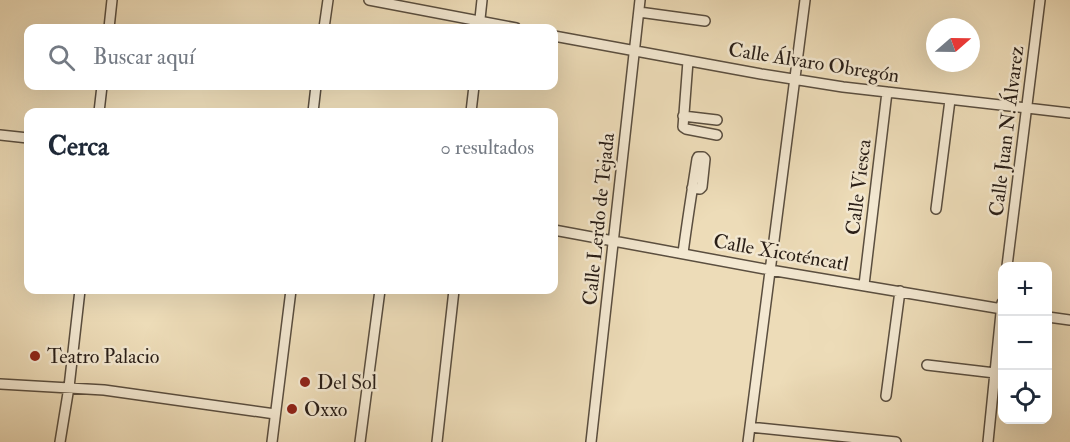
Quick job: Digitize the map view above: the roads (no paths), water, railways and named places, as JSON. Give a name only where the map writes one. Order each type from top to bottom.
[{"type":"street","points":[[109,24],[112,0]]},
{"type":"street","points":[[325,24],[328,0]]},
{"type":"street","points":[[369,0],[475,24]]},
{"type":"street","points":[[479,24],[482,0]]},
{"type":"street","name":"Calle Lerdo de Tejada","points":[[591,442],[640,0]]},
{"type":"street","points":[[748,442],[806,0]]},
{"type":"street","name":"Calle Juan N. Álvarez","points":[[1008,262],[1040,0]]},
{"type":"street","points":[[639,12],[705,21]]},
{"type":"street","name":"Calle Álvaro Obregón","points":[[558,37],[795,80],[1070,113]]},
{"type":"street","points":[[688,61],[684,129],[717,135]]},
{"type":"street","points":[[99,108],[102,90]]},
{"type":"street","points":[[313,108],[316,90]]},
{"type":"street","points":[[471,108],[474,90]]},
{"type":"street","name":"Calle Viesca","points":[[864,285],[887,92]]},
{"type":"street","points":[[936,209],[950,99]]},
{"type":"street","points":[[683,116],[717,120]]},
{"type":"street","points":[[0,135],[24,138]]},
{"type":"street","points":[[683,253],[692,188]]},
{"type":"street","name":"Calle Xicoténcatl","points":[[558,231],[770,270],[998,308]]},
{"type":"street","points":[[886,396],[900,291]]},
{"type":"street","points":[[60,442],[80,294]]},
{"type":"street","points":[[272,442],[290,294]]},
{"type":"street","points":[[360,442],[379,294]]},
{"type":"street","points":[[437,442],[454,294]]},
{"type":"street","points":[[988,442],[1001,316]]},
{"type":"street","points":[[1052,318],[1070,320]]},
{"type":"street","points":[[927,365],[995,373]]},
{"type":"street","points":[[0,384],[104,390],[275,414]]},
{"type":"street","points":[[750,427],[896,442]]},
{"type":"place","name":"Teatro Palacio","points":[[35,356]]},
{"type":"place","name":"Del Sol","points":[[305,382]]},
{"type":"place","name":"Oxxo","points":[[292,409]]}]
